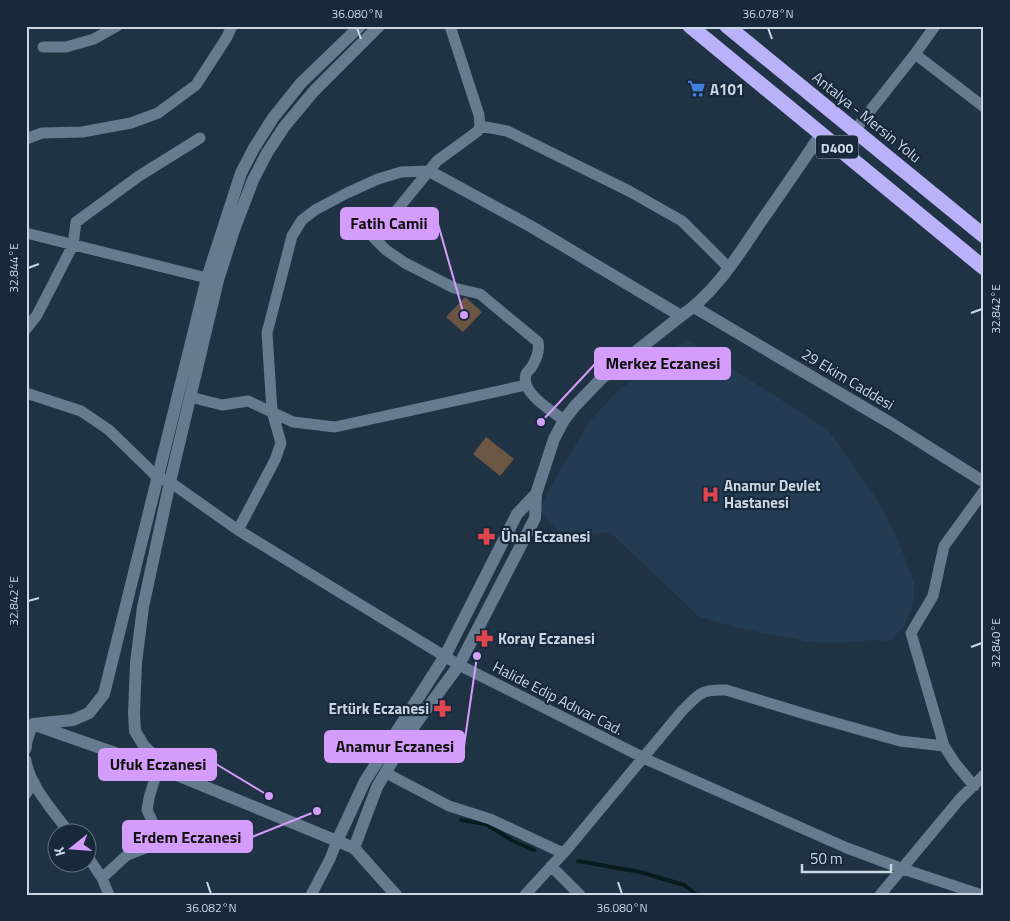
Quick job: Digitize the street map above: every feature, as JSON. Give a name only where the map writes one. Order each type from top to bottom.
[{"type":"highway","name":"D400","points":[[690,26],[984,268]]},
{"type":"highway","name":"Antalya - Mersin Yolu","points":[[727,26],[984,236]]},
{"type":"street","points":[[43,48],[66,47],[94,39],[117,26]]},
{"type":"street","points":[[26,139],[42,133],[82,132],[131,123],[158,114],[196,86],[232,26]]},
{"type":"street","points":[[29,723],[73,720],[89,713],[104,694],[207,278],[242,173],[254,148],[273,118],[301,83],[360,26]]},
{"type":"street","points":[[172,773],[144,746],[135,731],[136,664],[143,607],[170,482],[218,280],[253,180],[267,153],[284,127],[314,91],[379,26]]},
{"type":"street","points":[[450,26],[480,114],[480,126],[478,131],[437,161],[374,238],[386,250],[406,263],[454,288],[480,294],[538,342],[539,350],[535,361],[526,374],[526,385],[531,394],[564,420]]},
{"type":"street","points":[[855,130],[935,26]]},
{"type":"street","points":[[915,54],[984,107]]},
{"type":"street","points":[[480,126],[506,131],[629,191],[682,221],[729,268]]},
{"type":"street","points":[[354,848],[377,787],[409,733],[460,665],[534,518],[536,494],[554,439],[564,420],[602,378],[705,297],[729,268],[821,134]]},
{"type":"street","points":[[26,329],[37,315],[73,245],[76,222],[139,176],[200,138]]},
{"type":"street","points":[[238,530],[275,460],[281,442],[272,411],[267,333],[292,236],[302,220],[314,210],[347,193],[378,179],[401,172],[429,171],[532,227],[681,316]]},
{"type":"street","points":[[26,233],[207,278]]},
{"type":"street","name":"29 Ekim Caddesi","points":[[694,307],[892,424],[984,482]]},
{"type":"street","points":[[190,397],[222,405],[248,401],[293,422],[335,427],[526,385]]},
{"type":"street","name":"Halide Edip Adıvar Cad.","points":[[26,393],[81,411],[108,430],[157,478],[170,482],[238,530],[460,665],[643,758],[847,848],[982,895]]},
{"type":"street","points":[[974,786],[944,746],[911,633],[933,596],[944,546],[984,491]]},
{"type":"street","points":[[310,895],[330,859],[365,781],[445,656],[517,514],[536,494]]},
{"type":"street","points":[[525,895],[563,853],[682,710],[700,693],[712,690],[726,690],[900,741],[944,746]]},
{"type":"street","points":[[26,749],[29,723]]},
{"type":"street","points":[[29,723],[172,773],[354,848],[396,895]]},
{"type":"street","points":[[26,760],[34,782],[63,824]]},
{"type":"street","points":[[102,878],[127,855],[148,848],[155,828],[147,810],[158,768]]},
{"type":"street","points":[[386,772],[449,806],[490,819],[563,853]]},
{"type":"street","points":[[880,895],[959,800],[984,775]]},
{"type":"street","points":[[26,794],[34,782]]},
{"type":"street","points":[[551,866],[580,895]]},
{"type":"street","points":[[98,872],[109,895]]},
{"type":"shaded area","name":"Anamur Devlet Hastanesi","points":[[686,339],[828,430],[878,501],[900,545],[914,583],[914,599],[905,625],[890,641],[810,642],[734,627],[698,616],[610,532],[564,538],[540,510],[550,488],[590,421],[617,391],[653,368]]},
{"type":"building","points":[[465,297],[482,312],[463,332],[446,317]]},
{"type":"building","points":[[486,437],[514,459],[500,476],[473,454]]},
{"type":"waterway","points":[[461,820],[486,824],[513,841],[534,850]]},
{"type":"waterway","points":[[578,861],[640,872],[684,885],[697,895]]},
{"type":"place","name":"A101","points":[[696,89]]},
{"type":"place","name":"Fatih Camii","points":[[464,315]]},
{"type":"place","name":"Merkez Eczanesi","points":[[541,422]]},
{"type":"place","name":"Anamur Devlet Hastanesi","points":[[710,494]]},
{"type":"place","name":"Ünal Eczanesi","points":[[487,536]]},
{"type":"place","name":"Koray Eczanesi","points":[[484,638]]},
{"type":"place","name":"Anamur Eczanesi","points":[[477,656]]},
{"type":"place","name":"Ertürk Eczanesi","points":[[443,708]]},
{"type":"place","name":"Ufuk Eczanesi","points":[[269,796]]},
{"type":"place","name":"Erdem Eczanesi","points":[[317,811]]}]
